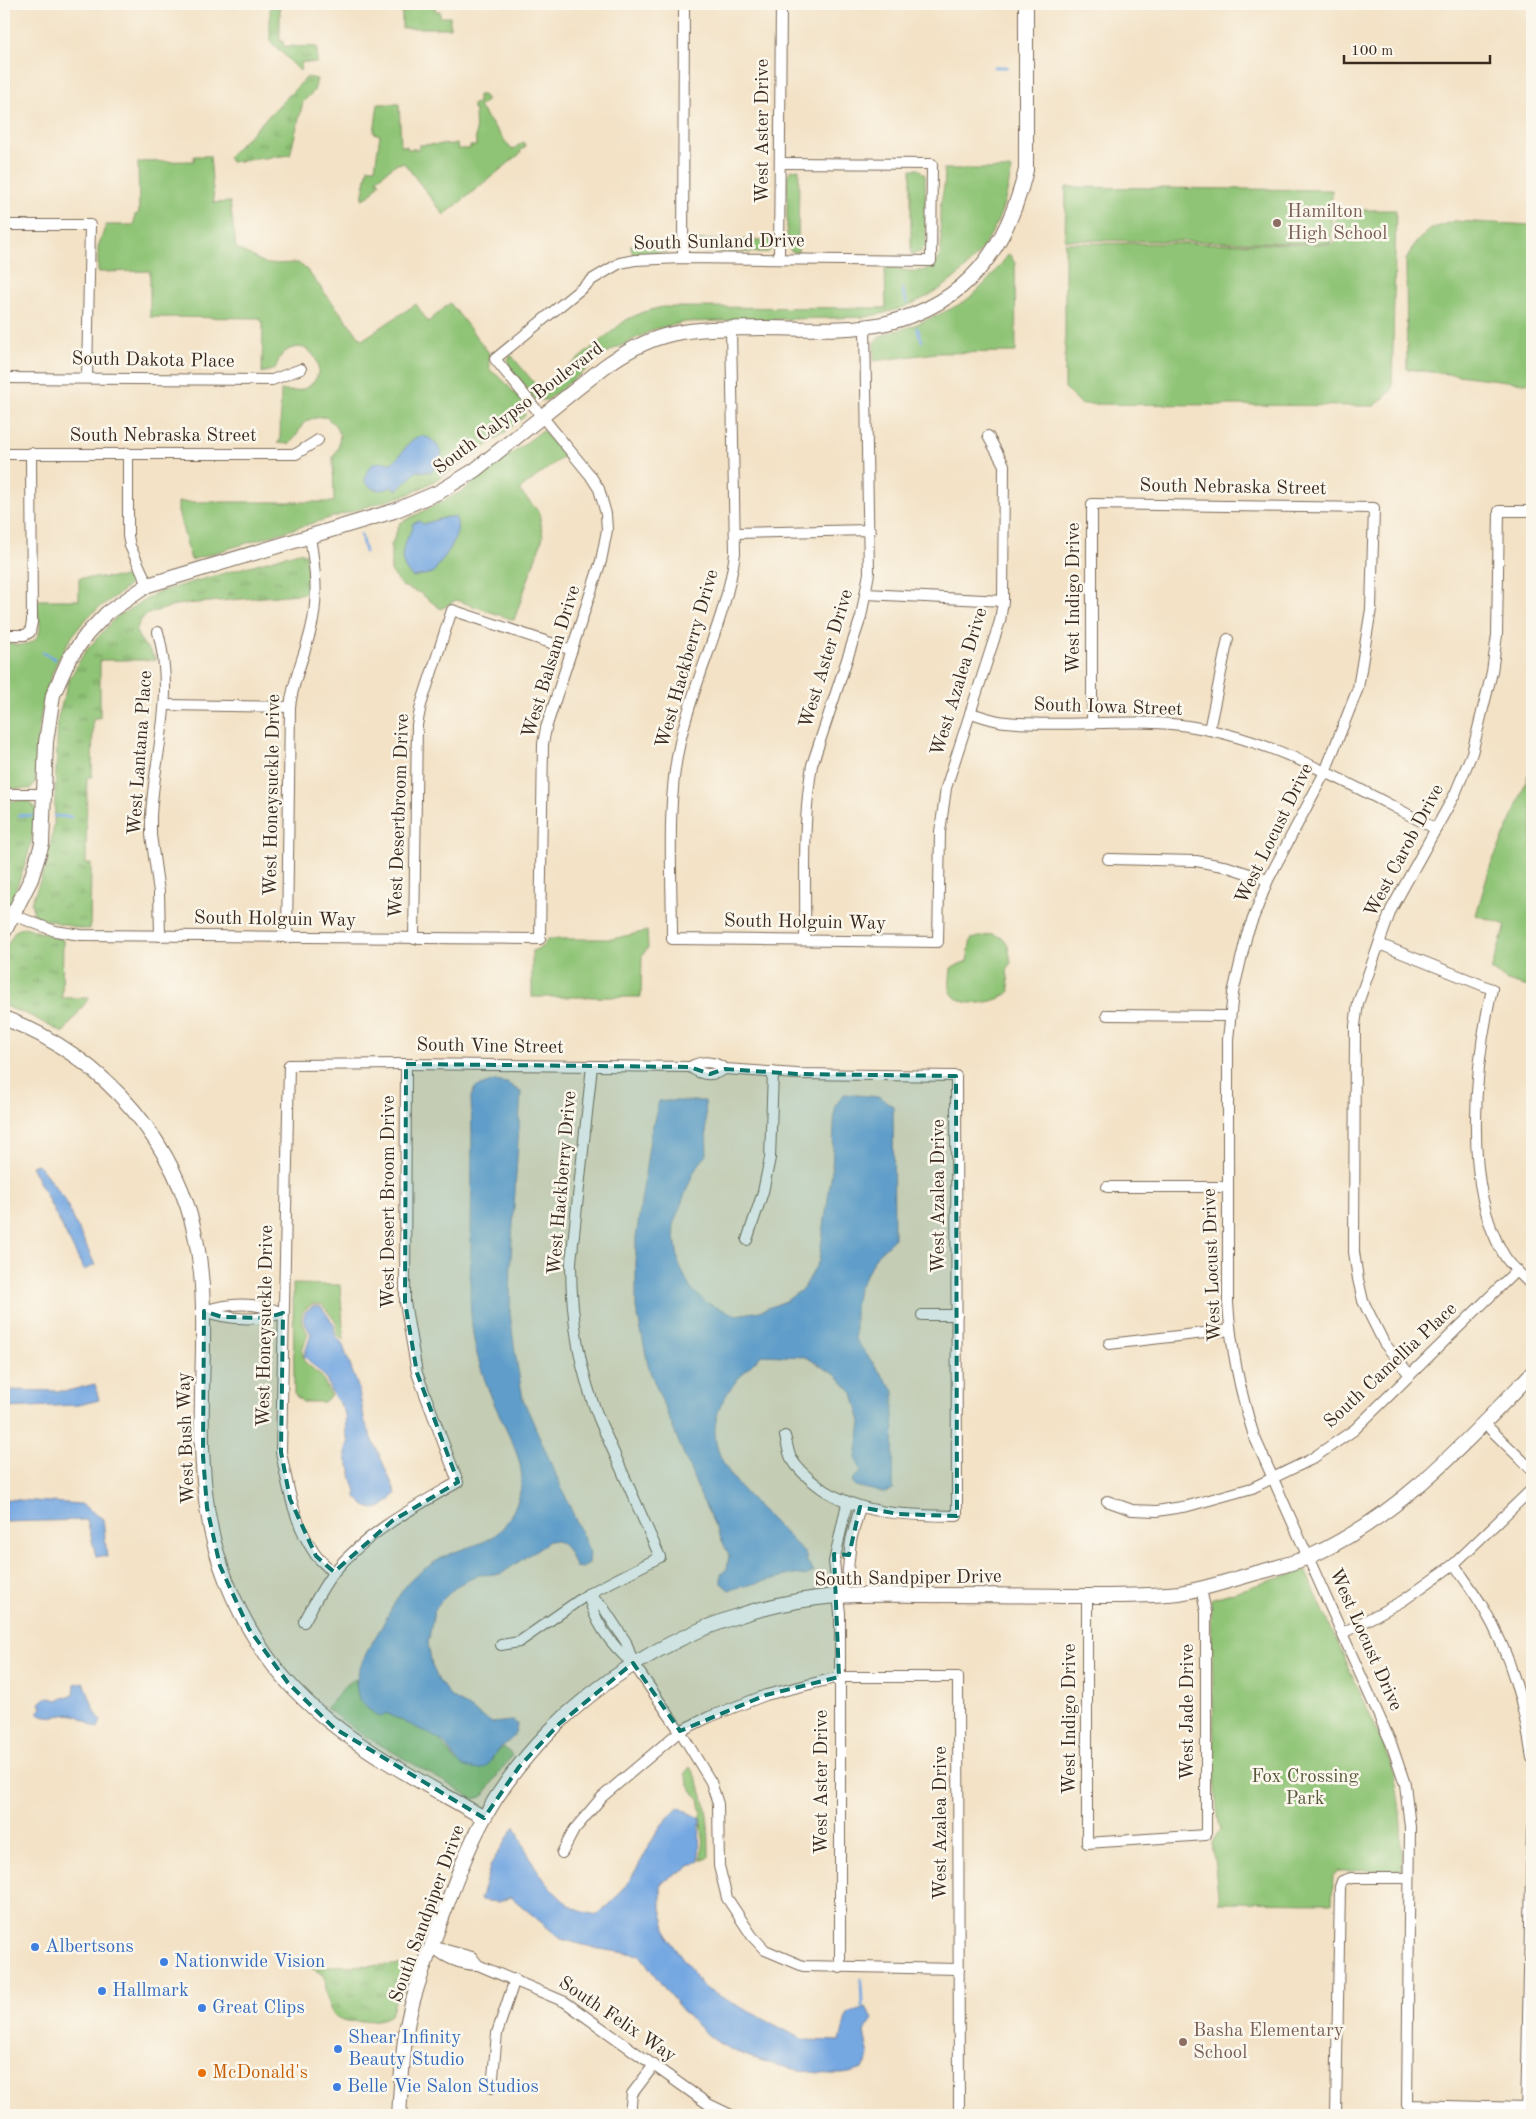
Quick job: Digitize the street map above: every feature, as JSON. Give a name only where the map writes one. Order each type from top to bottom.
[{"type":"street","points":[[683,258],[684,4]]},
{"type":"street","name":"West Aster Drive","points":[[779,259],[781,4]]},
{"type":"street","name":"South Calypso Boulevard","points":[[4,932],[31,879],[40,854],[44,830],[49,716],[61,675],[78,646],[97,623],[123,600],[148,585],[394,511],[452,486],[604,367],[637,347],[664,336],[682,332],[731,329],[866,326],[903,318],[931,306],[955,291],[980,268],[1006,230],[1026,170],[1026,4]]},
{"type":"street","name":"South Sunland Drive","points":[[542,417],[495,359],[606,270],[620,263],[635,260],[683,258],[931,261],[932,164],[780,163]]},
{"type":"street","points":[[4,225],[90,225],[87,378]]},
{"type":"street","name":"West Aster Drive","points":[[806,940],[806,813],[812,765],[861,617],[869,573],[870,530],[866,326]]},
{"type":"street","name":"West Hackberry Drive","points":[[672,939],[673,790],[677,758],[686,718],[729,590],[736,553],[731,329]]},
{"type":"street","name":"South Dakota Place","points":[[4,378],[272,380],[301,369]]},
{"type":"street","name":"West Balsam Drive","points":[[540,939],[543,744],[546,728],[605,545],[606,514],[599,488],[542,417]]},
{"type":"street","name":"West Azalea Drive","points":[[938,942],[942,813],[950,772],[1000,621],[1003,600],[1004,465],[988,436]]},
{"type":"street","name":"South Nebraska Street","points":[[4,454],[296,454],[318,440]]},
{"type":"street","points":[[4,635],[25,635],[30,632],[31,453]]},
{"type":"street","points":[[128,453],[128,536],[130,546],[148,585]]},
{"type":"street","name":"South Nebraska Street","points":[[1092,504],[1374,508]]},
{"type":"street","name":"West Indigo Drive","points":[[1092,504],[1092,723]]},
{"type":"street","name":"West Locust Drive","points":[[1374,508],[1371,609],[1363,663],[1350,711],[1325,772],[1268,880],[1244,946],[1229,1016],[1228,1303],[1230,1330],[1241,1394],[1254,1436],[1391,1743],[1405,1784],[1410,1827],[1407,2105],[1526,2111]]},
{"type":"street","name":"West Carob Drive","points":[[1410,1375],[1384,1343],[1372,1322],[1363,1300],[1354,1252],[1355,1026],[1358,1003],[1391,910],[1455,794],[1472,754],[1492,672],[1499,598],[1499,510],[1532,511]]},
{"type":"street","points":[[736,533],[870,530]]},
{"type":"street","name":"West Honeysuckle Drive","points":[[287,938],[290,707],[294,682],[315,612],[316,584],[310,536]]},
{"type":"street","points":[[866,594],[1003,600]]},
{"type":"street","name":"West Desertbroom Drive","points":[[414,939],[417,725],[421,705],[452,610],[572,650]]},
{"type":"street","name":"West Lantana Place","points":[[158,632],[164,657],[165,705],[151,817],[151,835],[159,892],[160,936]]},
{"type":"street","points":[[1209,730],[1228,639]]},
{"type":"street","points":[[165,705],[290,707]]},
{"type":"street","name":"South Iowa Street","points":[[970,713],[1005,722],[1163,724],[1209,730],[1257,742],[1325,772],[1436,829]]},
{"type":"street","points":[[4,794],[45,794]]},
{"type":"street","points":[[1108,859],[1196,861],[1228,867],[1268,880]]},
{"type":"street","name":"South Holguin Way","points":[[13,915],[46,928],[70,934],[287,938],[540,939]]},
{"type":"street","name":"South Holguin Way","points":[[672,939],[938,942]]},
{"type":"street","points":[[1378,944],[1492,989],[1479,1053],[1477,1166],[1490,1228],[1505,1257],[1532,1286]]},
{"type":"street","points":[[1107,1016],[1229,1016]]},
{"type":"street","name":"West Bush Way","points":[[4,1018],[32,1030],[80,1059],[115,1090],[148,1130],[174,1174],[191,1214],[202,1274],[204,1311],[203,1456],[207,1508],[220,1566],[249,1629],[288,1683],[334,1728],[363,1748],[484,1818]]},
{"type":"street","name":"South Vine Street","points":[[289,1065],[406,1064],[690,1068],[698,1063],[718,1063],[725,1069],[797,1074],[956,1076]]},
{"type":"street","name":"West Desert Broom Drive","points":[[333,1574],[361,1544],[392,1521],[458,1482],[416,1373],[405,1302],[406,1064]]},
{"type":"street","name":"West Honeysuckle Drive","points":[[289,1065],[281,1452],[296,1519],[316,1556],[333,1574]]},
{"type":"street","name":"West Hackberry Drive","points":[[588,1594],[660,1557],[598,1419],[577,1354],[571,1289],[571,1262],[592,1066]]},
{"type":"street","points":[[746,1240],[763,1192],[770,1158],[773,1072]]},
{"type":"street","name":"West Azalea Drive","points":[[860,1507],[898,1514],[957,1516],[956,1076]]},
{"type":"street","points":[[1107,1187],[1228,1187]]},
{"type":"street","name":"South Camellia Place","points":[[1107,1501],[1132,1510],[1157,1511],[1220,1498],[1252,1488],[1310,1460],[1354,1430],[1517,1270]]},
{"type":"street","points":[[204,1311],[224,1304],[265,1305],[283,1312]]},
{"type":"street","points":[[922,1315],[957,1315]]},
{"type":"street","points":[[1109,1344],[1230,1330]]},
{"type":"street","name":"South Sandpiper Drive","points":[[399,2115],[406,2032],[414,1996],[460,1870],[484,1818],[519,1767],[558,1724],[595,1691],[633,1663],[675,1640],[731,1618],[777,1605],[838,1596],[1148,1595],[1201,1589],[1309,1558],[1360,1529],[1399,1502],[1484,1423],[1532,1373]]},
{"type":"street","points":[[1484,1423],[1532,1470]]},
{"type":"street","points":[[785,1436],[790,1457],[798,1468],[814,1483],[847,1502],[860,1507]]},
{"type":"street","points":[[1343,1633],[1404,1600],[1454,1564],[1532,1489]]},
{"type":"street","name":"West Aster Drive","points":[[840,1968],[840,1677],[838,1596],[834,1576],[835,1554],[847,1502]]},
{"type":"street","name":"West Aster Drive","points":[[838,1596],[847,1579],[849,1555],[860,1507]]},
{"type":"street","points":[[835,1554],[849,1555]]},
{"type":"street","points":[[1454,1564],[1484,1608],[1511,1667],[1526,1722],[1532,1758]]},
{"type":"street","points":[[304,1622],[333,1574]]},
{"type":"street","name":"West Jade Drive","points":[[1087,1842],[1206,1835],[1206,1612],[1201,1589]]},
{"type":"street","points":[[501,1645],[519,1642],[588,1594],[592,1612],[618,1651],[633,1663],[680,1731],[711,1782],[718,1804],[719,1866],[727,1898],[741,1923],[765,1950],[787,1961],[803,1966],[840,1968],[959,1968]]},
{"type":"street","name":"West Indigo Drive","points":[[1087,1596],[1087,1842]]},
{"type":"street","points":[[562,1853],[574,1830],[602,1797],[680,1731],[766,1694],[840,1677]]},
{"type":"street","name":"West Azalea Drive","points":[[840,1677],[958,1677],[959,2115]]},
{"type":"street","points":[[1526,2111],[1532,1829]]},
{"type":"street","points":[[1336,2115],[1340,1887],[1342,1881],[1351,1878],[1409,1878]]},
{"type":"street","name":"South Felix Way","points":[[431,1946],[447,1958],[466,1965],[478,1965],[566,2002],[708,2104],[731,2115]]},
{"type":"street","points":[[492,2088],[497,2033],[515,1979]]},
{"type":"street","points":[[630,2115],[632,2094],[654,2065]]},
{"type":"highlighted area","points":[[406,1064],[690,1067],[710,1074],[725,1069],[797,1074],[956,1076],[957,1516],[898,1514],[860,1507],[849,1555],[834,1554],[839,1677],[766,1695],[680,1731],[633,1663],[559,1724],[519,1767],[484,1818],[334,1728],[288,1683],[249,1629],[220,1566],[207,1508],[203,1456],[204,1311],[222,1317],[266,1318],[283,1313],[281,1452],[290,1499],[316,1556],[334,1572],[392,1521],[458,1482],[417,1373],[405,1302]]},
{"type":"green space","points":[[270,4],[280,4],[280,41],[283,41],[283,46],[317,47],[317,63],[302,62],[300,71],[270,41]]},
{"type":"green space","points":[[402,4],[435,4],[435,11],[440,11],[440,17],[450,17],[450,28],[402,28]]},
{"type":"green space","points":[[307,77],[317,79],[314,91],[303,102],[290,155],[231,162],[228,157]]},
{"type":"green space","points":[[478,95],[483,95],[487,100],[479,107],[512,150],[523,142],[526,146],[520,151],[521,153],[444,215],[404,163],[396,164],[377,179],[380,183],[369,196],[362,199],[368,168],[375,168],[380,135],[374,133],[378,104],[399,104],[401,146],[407,146],[407,149],[419,149],[419,145],[457,144],[458,149],[470,149],[470,146],[476,146],[475,110],[473,110],[473,104],[478,103]]},
{"type":"green space","points":[[194,156],[210,156],[214,203],[230,202],[236,248],[267,264],[298,263],[306,269],[362,340],[416,304],[428,322],[450,303],[489,353],[490,370],[503,380],[524,404],[525,416],[456,468],[409,494],[191,560],[178,511],[178,502],[334,502],[333,457],[338,448],[340,435],[335,425],[326,417],[316,418],[305,422],[289,444],[277,443],[280,441],[281,390],[298,391],[311,385],[317,377],[318,368],[316,360],[304,348],[295,347],[283,353],[275,369],[262,373],[263,323],[259,318],[150,317],[150,271],[98,272],[98,247],[106,225],[134,225],[135,215],[139,213],[138,162],[194,161]]},
{"type":"green space","points":[[799,169],[798,253],[791,251],[787,246],[787,176],[792,170]]},
{"type":"green space","points":[[911,169],[919,169],[925,175],[926,244],[921,252],[911,254]]},
{"type":"green space","points":[[944,169],[1011,169],[1005,198],[996,225],[982,248],[965,269],[944,286],[920,300],[894,310],[865,317],[686,322],[655,329],[610,351],[547,400],[536,400],[509,366],[508,360],[511,355],[540,390],[626,320],[643,312],[662,307],[886,308],[885,267],[912,271],[927,269],[939,259],[941,251],[940,214],[945,181]]},
{"type":"green space","points":[[1066,187],[1332,190],[1331,243],[1065,240]]},
{"type":"green space","points":[[1336,210],[1396,210],[1392,390],[1375,406],[1080,404],[1065,388],[1065,243],[1335,244]]},
{"type":"green space","points":[[1454,221],[1532,225],[1532,384],[1407,369],[1406,260],[1416,242],[1431,229]]},
{"type":"green space","points":[[688,240],[774,240],[774,247],[768,252],[695,252],[689,247]]},
{"type":"green space","points":[[630,245],[678,245],[668,252],[633,255]]},
{"type":"green space","points":[[1009,254],[1015,263],[1016,352],[936,353],[874,361],[874,342],[879,338],[936,316],[966,300],[983,286]]},
{"type":"green space","points":[[543,430],[564,456],[519,490],[539,512],[543,537],[514,620],[456,600],[441,609],[420,593],[402,586],[391,571],[391,546],[400,523],[461,492]]},
{"type":"green space","points":[[299,552],[306,554],[309,593],[175,605],[147,615],[143,618],[136,631],[156,660],[100,660],[100,718],[93,718],[92,777],[87,777],[86,864],[91,864],[90,929],[82,929],[35,917],[31,903],[47,864],[54,825],[58,717],[69,680],[84,653],[115,618],[158,592]]},
{"type":"green space","points":[[136,577],[120,593],[89,616],[61,653],[52,673],[41,715],[35,783],[30,789],[4,788],[4,642],[20,645],[35,639],[39,634],[40,628],[36,600],[79,600],[79,578]]},
{"type":"green space","points":[[1532,765],[1532,988],[1507,981],[1491,970],[1506,925],[1476,915],[1491,864],[1512,819]]},
{"type":"green space","points":[[4,801],[29,801],[36,808],[35,822],[26,863],[4,914]]},
{"type":"green space","points":[[25,927],[63,940],[62,998],[89,998],[63,1033],[29,1015],[4,1006],[4,951],[15,931]]},
{"type":"green space","points":[[647,931],[648,948],[642,955],[641,997],[532,997],[532,951],[542,947],[548,939],[612,939]]},
{"type":"green space","points":[[993,934],[1002,938],[1008,945],[1011,962],[1007,971],[1010,991],[998,999],[981,1003],[965,1002],[958,999],[950,989],[951,968],[967,961],[971,939]]},
{"type":"green space","points":[[293,1284],[340,1285],[344,1341],[337,1334],[336,1322],[322,1304],[312,1304],[303,1311],[301,1320],[308,1334],[302,1350],[304,1361],[322,1377],[331,1396],[324,1402],[303,1402],[294,1394]]},
{"type":"green space","name":"Fox Crossing Park","points":[[1305,1570],[1391,1762],[1400,1816],[1402,1870],[1339,1871],[1333,1876],[1332,1903],[1219,1902],[1212,1842],[1220,1830],[1215,1793],[1211,1599]]},
{"type":"green space","points":[[355,1679],[359,1700],[438,1738],[456,1762],[492,1760],[495,1753],[504,1747],[512,1755],[482,1797],[474,1799],[360,1733],[326,1708],[346,1685]]},
{"type":"green space","points":[[690,1767],[701,1788],[704,1799],[708,1821],[709,1856],[707,1859],[701,1859],[703,1836],[699,1799],[689,1786],[685,1773]]},
{"type":"green space","points":[[405,1965],[391,2015],[378,2020],[352,2021],[343,2020],[331,2011],[328,2004],[325,1976],[308,1966]]},
{"type":"water","points":[[419,436],[433,441],[442,454],[439,464],[431,472],[417,471],[397,490],[392,487],[377,490],[365,482],[369,467],[380,462],[391,463]]},
{"type":"water","points":[[447,517],[455,517],[457,524],[457,531],[452,546],[433,573],[413,577],[407,572],[402,560],[406,540],[413,528],[412,524],[419,521],[423,524]]},
{"type":"water","points":[[494,1081],[507,1083],[521,1092],[511,1257],[510,1313],[523,1399],[590,1553],[589,1563],[582,1568],[575,1567],[563,1545],[559,1542],[549,1541],[501,1574],[479,1575],[458,1585],[441,1601],[434,1612],[428,1643],[432,1666],[439,1681],[450,1696],[492,1723],[513,1721],[517,1724],[512,1738],[495,1753],[487,1766],[477,1770],[460,1764],[437,1738],[386,1713],[382,1717],[368,1709],[360,1699],[357,1688],[358,1676],[368,1650],[394,1603],[410,1581],[440,1559],[483,1542],[498,1533],[510,1517],[521,1488],[520,1464],[481,1369],[474,1341],[471,1315],[471,1097],[475,1088]]},
{"type":"water","points":[[844,1094],[880,1097],[893,1106],[894,1239],[877,1255],[858,1289],[855,1307],[855,1339],[894,1391],[893,1490],[885,1493],[855,1486],[852,1480],[861,1472],[856,1458],[861,1422],[853,1393],[836,1375],[806,1357],[762,1355],[733,1386],[718,1413],[715,1438],[723,1462],[738,1484],[806,1555],[807,1562],[814,1572],[805,1576],[794,1574],[729,1590],[721,1583],[721,1574],[727,1569],[729,1555],[702,1499],[649,1369],[636,1307],[636,1238],[651,1132],[659,1101],[705,1101],[707,1153],[693,1173],[673,1225],[679,1264],[690,1288],[707,1303],[736,1315],[760,1311],[786,1301],[804,1288],[819,1261],[832,1170],[835,1106]]},
{"type":"water","points":[[38,1164],[64,1198],[95,1265],[84,1270],[31,1166]]},
{"type":"water","points":[[313,1306],[321,1306],[334,1325],[335,1335],[342,1343],[358,1387],[365,1422],[396,1493],[382,1507],[372,1509],[356,1497],[351,1469],[346,1455],[349,1441],[346,1436],[345,1414],[331,1392],[326,1378],[304,1356],[311,1334],[303,1320],[305,1312]]},
{"type":"water","points":[[95,1384],[99,1400],[79,1405],[4,1408],[4,1390],[67,1391]]},
{"type":"water","points":[[4,1499],[81,1504],[103,1519],[107,1557],[96,1556],[87,1520],[4,1522]]},
{"type":"water","points":[[83,1682],[95,1711],[101,1720],[98,1728],[75,1715],[49,1716],[37,1713],[42,1708],[40,1703],[47,1697],[58,1700],[74,1694],[75,1684]]},
{"type":"water","points":[[678,1807],[700,1818],[699,1861],[661,1883],[661,1909],[669,1939],[704,1988],[804,2040],[840,2041],[847,2013],[866,2007],[873,2019],[864,2032],[869,2057],[863,2069],[844,2074],[811,2072],[774,2064],[739,2053],[724,2046],[702,2030],[674,2000],[640,1955],[599,1949],[561,1939],[511,1897],[498,1902],[480,1900],[491,1864],[515,1826],[538,1872],[555,1892],[576,1909],[597,1915],[625,1887],[658,1830]]},
{"type":"waterway","points":[[994,67],[1007,67]]},
{"type":"waterway","points":[[902,289],[907,303]]},
{"type":"waterway","points":[[917,328],[922,341]]},
{"type":"waterway","points":[[361,535],[365,552]]},
{"type":"waterway","points":[[43,653],[55,659]]},
{"type":"waterway","points":[[19,815],[32,816]]},
{"type":"waterway","points":[[54,816],[71,817]]},
{"type":"waterway","points":[[861,1979],[862,2006]]},
{"type":"place","name":"Hamilton High School","points":[[1277,223]]},
{"type":"place","name":"Albertsons","points":[[35,1947]]},
{"type":"place","name":"Nationwide Vision","points":[[164,1962]]},
{"type":"place","name":"Hallmark","points":[[102,1991]]},
{"type":"place","name":"Great Clips","points":[[202,2008]]},
{"type":"place","name":"Basha Elementary School","points":[[1183,2042]]},
{"type":"place","name":"Shear Infinity Beauty Studio","points":[[338,2049]]},
{"type":"place","name":"McDonald's","points":[[202,2073]]},
{"type":"place","name":"Belle Vie Salon Studios","points":[[337,2087]]}]
